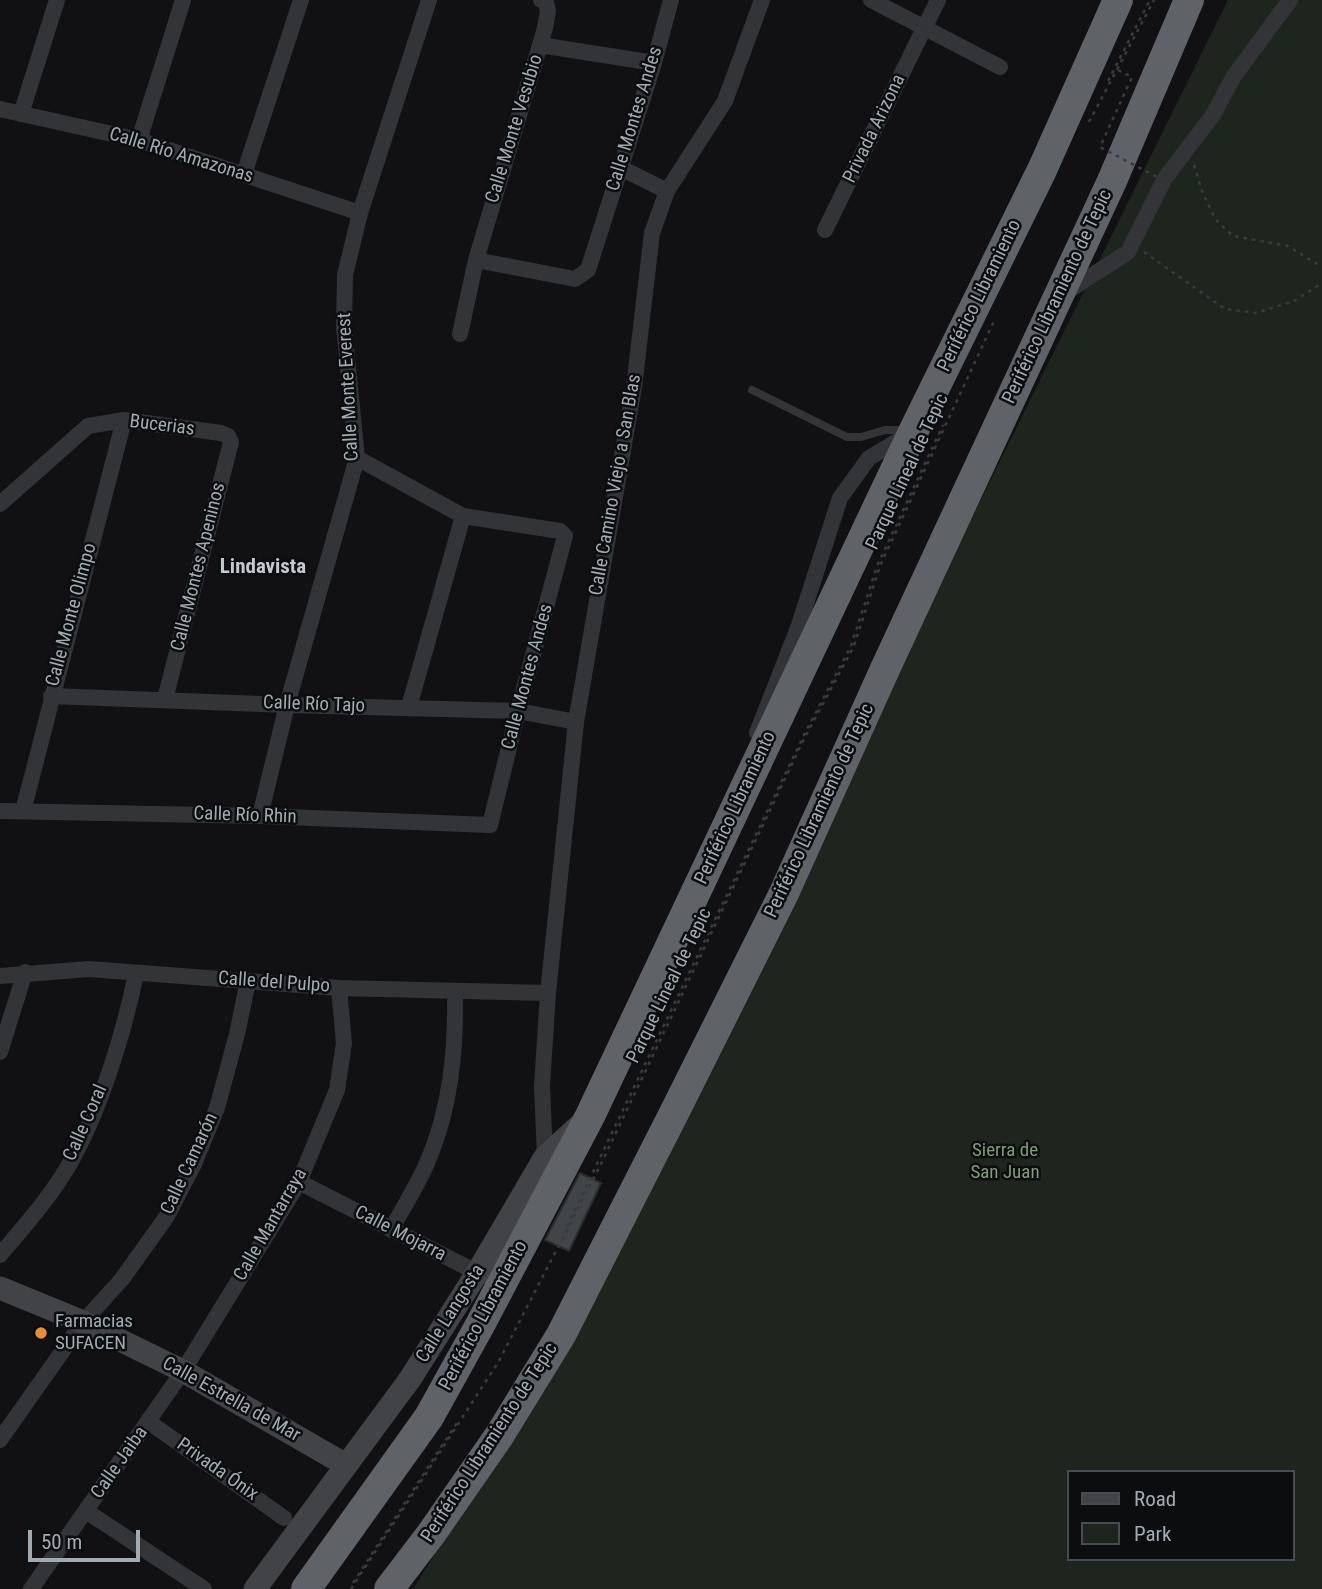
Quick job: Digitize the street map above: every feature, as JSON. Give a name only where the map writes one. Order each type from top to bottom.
[{"type":"highway","name":"Periférico Libramiento de Tepic","points":[[389,1589],[499,1436],[561,1335],[784,893],[1112,181],[1189,0]]},
{"type":"highway","name":"Periférico Libramiento","points":[[306,1589],[429,1417],[489,1279],[590,1116],[914,430],[1042,170],[1115,1]]},
{"type":"street","points":[[21,114],[57,0]]},
{"type":"street","points":[[139,140],[183,0]]},
{"type":"street","points":[[244,174],[300,0]]},
{"type":"street","name":"Calle Monte Everest","points":[[260,816],[287,705],[357,458],[344,327],[345,275],[360,213],[429,0]]},
{"type":"street","name":"Calle Monte Vesubio","points":[[460,334],[476,260],[540,45],[548,10],[541,0]]},
{"type":"street","name":"Calle Montes Andes","points":[[476,260],[575,279],[588,270],[671,0]]},
{"type":"street","name":"Calle Camino Viejo a San Blas","points":[[548,993],[576,722],[634,387],[652,233],[667,191],[724,100],[762,0]]},
{"type":"street","points":[[871,0],[1000,67]]},
{"type":"street","name":"Privada Arizona","points":[[825,230],[938,0]]},
{"type":"street","points":[[1056,300],[1128,252],[1165,178],[1213,115],[1234,76],[1290,0]]},
{"type":"street","points":[[540,45],[653,63]]},
{"type":"street","name":"Calle Río Amazonas","points":[[0,109],[139,140],[360,213]]},
{"type":"street","points":[[621,168],[667,191]]},
{"type":"street","name":"Bucerias","points":[[0,504],[88,426],[124,420],[228,436]]},
{"type":"street","name":"Calle Monte Olimpo","points":[[23,811],[124,420]]},
{"type":"street","name":"Calle Montes Apeninos","points":[[165,699],[231,442],[228,436]]},
{"type":"street","points":[[357,458],[463,516],[409,708]]},
{"type":"street","name":"Calle Montes Andes","points":[[463,516],[560,531],[565,536],[490,825]]},
{"type":"street","name":"Calle Río Tajo","points":[[51,696],[518,711],[576,722]]},
{"type":"street","name":"Calle Río Rhin","points":[[0,811],[260,816],[490,825]]},
{"type":"street","name":"Calle del Pulpo","points":[[0,976],[89,969],[339,988],[548,993]]},
{"type":"street","points":[[0,1052],[25,972]]},
{"type":"street","name":"Calle Coral","points":[[0,1255],[40,1207],[74,1157],[98,1102],[127,1014],[136,974]]},
{"type":"street","name":"Calle Camarón","points":[[0,1440],[83,1322],[122,1279],[167,1216],[194,1164],[217,1108],[248,981]]},
{"type":"street","name":"Calle Mantarraya","points":[[183,1371],[299,1182],[337,1090],[344,1043],[339,988]]},
{"type":"street","points":[[391,1230],[427,1163],[447,1102],[456,1039],[455,992]]},
{"type":"street","points":[[545,1157],[542,1086],[548,993]]},
{"type":"street","name":"Calle Langosta","points":[[256,1589],[410,1379],[489,1279],[545,1157],[590,1116]]},
{"type":"street","name":"Calle Mojarra","points":[[299,1182],[489,1279]]},
{"type":"street","name":"Calle Estrella de Mar","points":[[0,1288],[83,1322],[183,1371],[346,1465]]},
{"type":"street","name":"Calle Jaiba","points":[[31,1589],[183,1371]]},
{"type":"street","name":"Privada Ónix","points":[[149,1422],[284,1518]]},
{"type":"street","points":[[86,1511],[204,1589]]},
{"type":"lane","points":[[752,390],[847,437],[861,437],[885,430],[914,430]]},
{"type":"path","points":[[1085,130],[1152,0]]},
{"type":"path","points":[[1087,121],[1152,0]]},
{"type":"path","points":[[1117,70],[1132,77],[1100,147],[1159,178]]},
{"type":"path","points":[[1188,146],[1202,191],[1215,219],[1233,236],[1288,246],[1322,267]]},
{"type":"path","points":[[1133,244],[1225,309],[1256,313],[1294,301],[1322,283]]},
{"type":"path","name":"Parque Lineal de Tepic","points":[[352,1588],[499,1360],[601,1162],[804,739],[854,646],[880,566],[996,314]]},
{"type":"path","points":[[352,1588],[354,1580],[497,1360],[548,1265]]},
{"type":"green space","name":"Sierra de San Juan","points":[[1228,0],[1322,0],[1322,1589],[413,1589],[491,1465],[770,926]]},
{"type":"building","points":[[580,1173],[601,1183],[569,1251],[545,1240]]},
{"type":"place","name":"Farmacias SUFACEN","points":[[41,1333]]},
{"type":"district","name":"Lindavista","points":[[263,568]]}]
